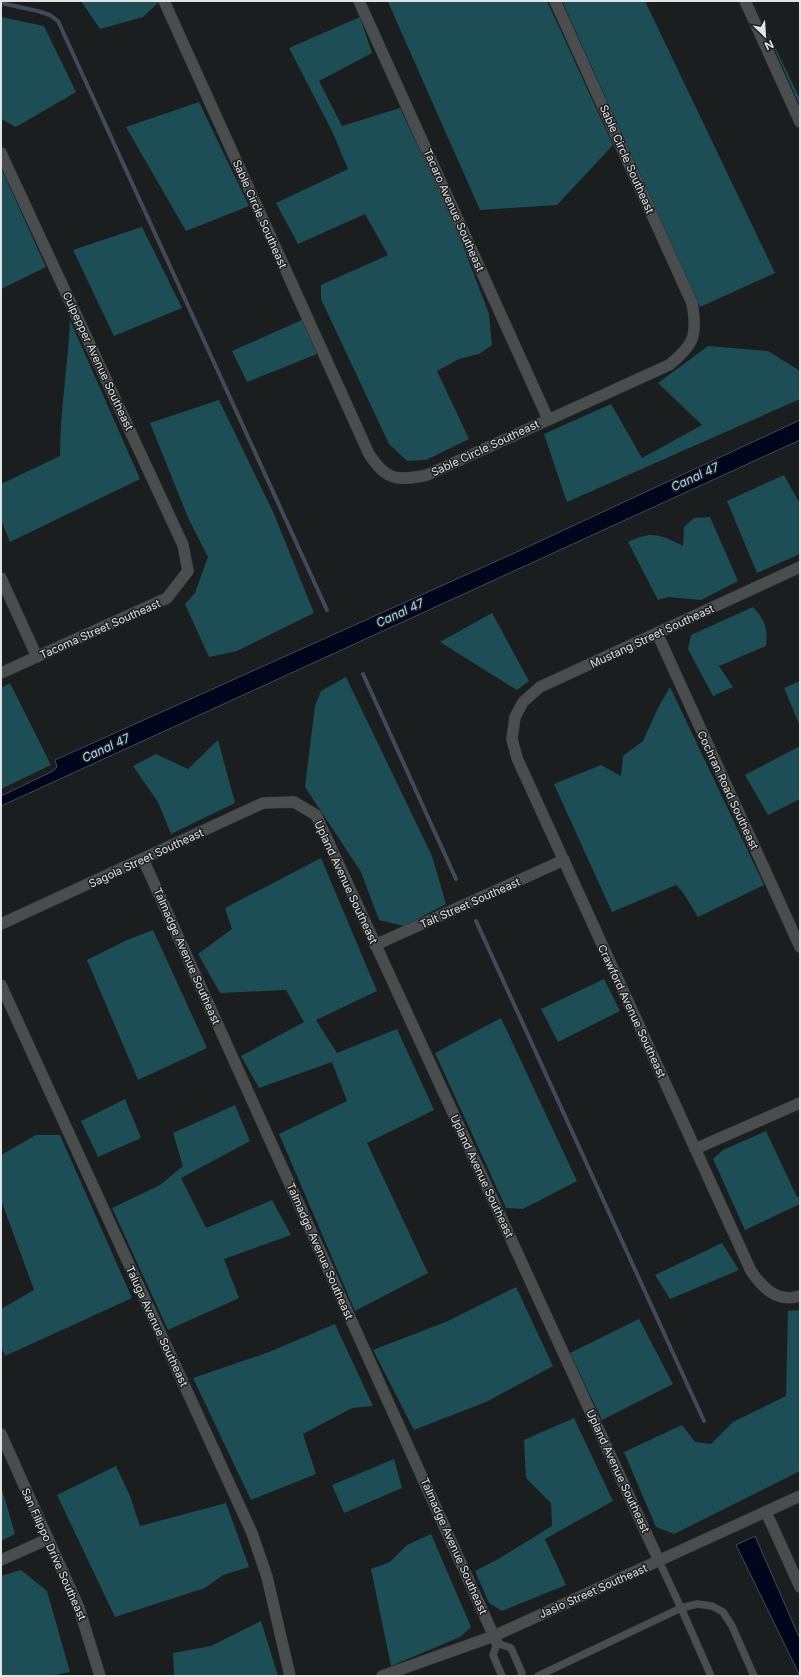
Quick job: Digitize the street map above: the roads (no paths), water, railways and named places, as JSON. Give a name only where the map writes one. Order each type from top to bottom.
[{"type":"street","name":"Sable Circle Southeast","points":[[164,1],[366,447],[377,466],[390,477],[406,479],[427,475],[548,418],[669,365],[684,353],[693,338],[696,322],[692,303],[555,1]]},
{"type":"street","name":"Tacaro Avenue Southeast","points":[[359,1],[548,418]]},
{"type":"street","points":[[745,1],[800,122]]},
{"type":"street","name":"Culpepper Avenue Southeast","points":[[1,153],[183,545],[188,571]]},
{"type":"street","name":"Mustang Street Southeast","points":[[515,717],[523,702],[540,687],[800,568]]},
{"type":"street","name":"Tacoma Street Southeast","points":[[1,673],[167,598],[188,571]]},
{"type":"street","points":[[1,578],[37,657]]},
{"type":"street","name":"Cochran Road Southeast","points":[[657,633],[800,946]]},
{"type":"street","name":"Crawford Avenue Southeast","points":[[515,717],[512,739],[517,758],[751,1271],[761,1286],[774,1295],[793,1298],[800,1296]]},
{"type":"street","name":"Sagola Street Southeast","points":[[1,924],[263,804],[294,802]]},
{"type":"street","name":"Upland Avenue Southeast","points":[[294,802],[316,815],[659,1561]]},
{"type":"street","name":"Talmadge Avenue Southeast","points":[[143,860],[496,1639]]},
{"type":"street","name":"Tait Street Southeast","points":[[376,946],[564,860]]},
{"type":"street","name":"Taluga Avenue Southeast","points":[[1,985],[252,1533],[268,1577],[290,1676]]},
{"type":"street","points":[[695,1149],[800,1103]]},
{"type":"street","name":"San Filippo Drive Southeast","points":[[1,1434],[79,1608],[100,1676]]},
{"type":"street","name":"Jaslo Street Southeast","points":[[382,1676],[496,1639],[800,1496]]},
{"type":"street","points":[[766,1512],[800,1587]]},
{"type":"street","points":[[1,1560],[48,1539]]},
{"type":"lane","points":[[659,1561],[711,1676]]},
{"type":"lane","points":[[538,1676],[681,1608],[697,1604],[712,1606],[723,1612],[732,1626],[754,1676]]},
{"type":"lane","points":[[502,1676],[493,1655],[496,1639],[511,1648],[522,1673],[521,1676]]},
{"type":"water","name":"Canal 47","points":[[800,420],[800,440],[1,806],[1,796],[53,771],[57,767],[55,760],[521,550]]},
{"type":"water","points":[[755,1536],[800,1639],[800,1676],[736,1545]]},
{"type":"waterway","points":[[1,3],[38,11],[50,15],[58,21],[327,610]]},
{"type":"waterway","points":[[363,674],[456,879]]},
{"type":"waterway","points":[[476,921],[704,1421]]}]
